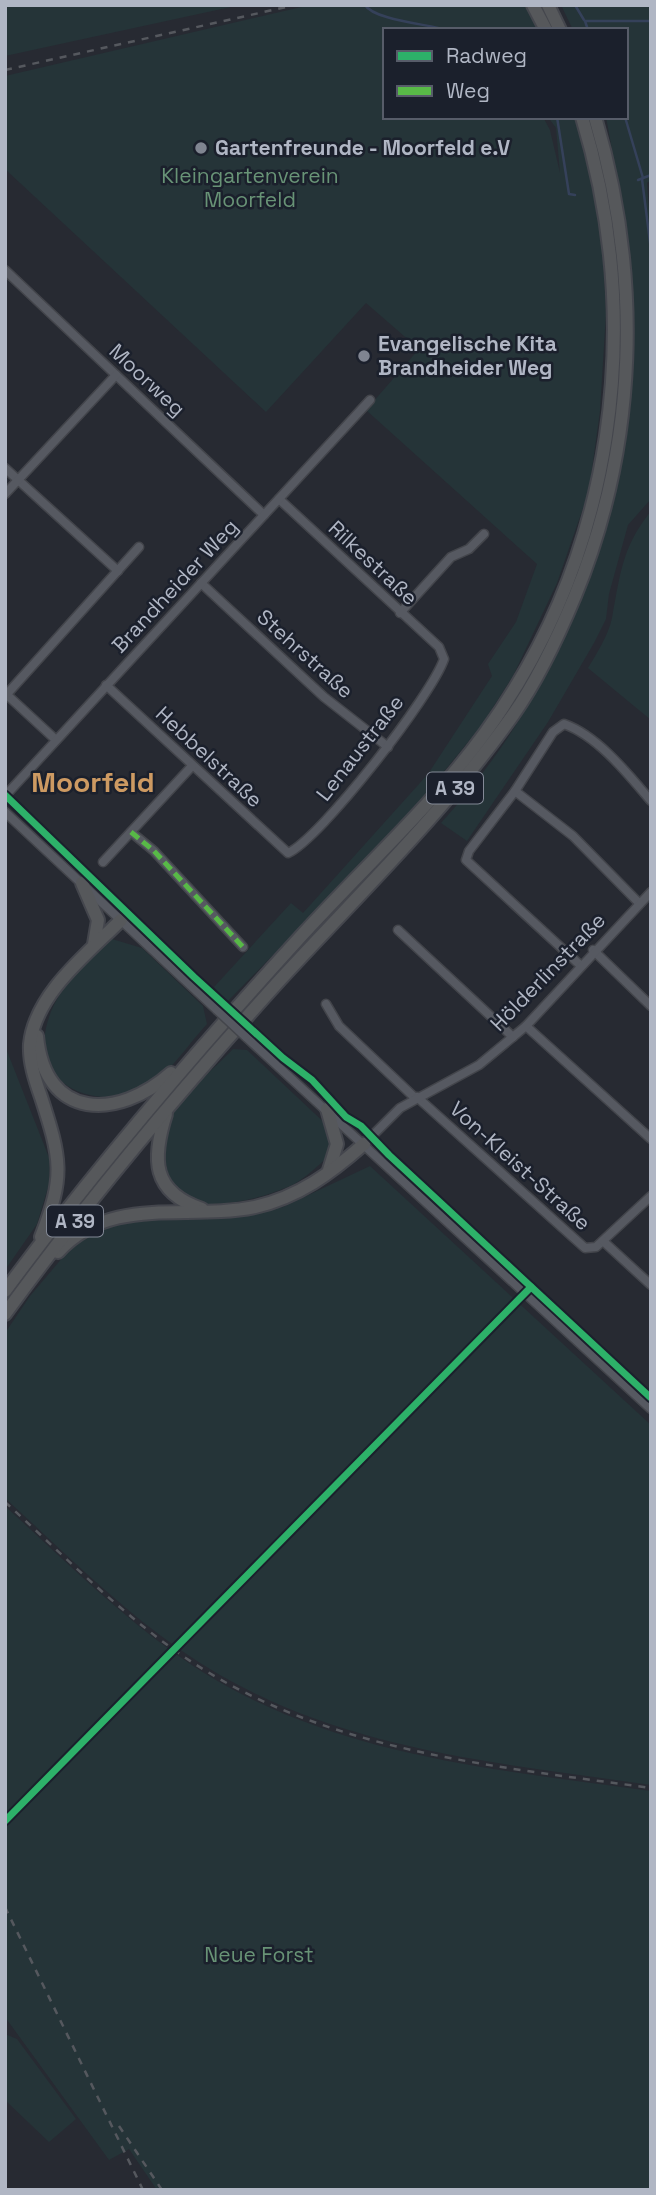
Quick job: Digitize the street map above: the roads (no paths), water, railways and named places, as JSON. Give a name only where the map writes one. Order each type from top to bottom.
[{"type":"highway","points":[[533,5],[545,28]]},
{"type":"highway","points":[[548,5],[560,28]]},
{"type":"highway","name":"A 39","points":[[5,1291],[193,1057],[415,817],[482,736],[524,673],[555,612],[597,491],[607,446],[613,383],[614,300],[610,251],[599,185],[582,119]]},
{"type":"highway","name":"A 39","points":[[5,1314],[168,1106],[485,753],[535,681],[566,617],[602,520],[618,449],[626,384],[628,320],[623,250],[612,182],[596,119]]},
{"type":"highway","points":[[82,883],[98,920],[97,937],[91,951]]},
{"type":"highway","points":[[37,1248],[55,1202],[60,1164],[31,1058],[30,1042],[47,1001],[121,920]]},
{"type":"highway","points":[[36,1028],[38,1047],[49,1077],[61,1091],[89,1105],[121,1104],[137,1098],[193,1057]]},
{"type":"highway","points":[[168,1106],[158,1145],[160,1177],[171,1192],[185,1203],[212,1212]]},
{"type":"highway","points":[[326,1176],[334,1162],[337,1144],[327,1109]]},
{"type":"highway","points":[[22,1290],[64,1246],[96,1224],[131,1213],[212,1212],[272,1202],[291,1196],[326,1176],[364,1144]]},
{"type":"street","name":"Moorweg","points":[[5,270],[264,515]]},
{"type":"street","points":[[5,495],[116,375]]},
{"type":"street","name":"Brandheider Weg","points":[[5,796],[370,400]]},
{"type":"street","points":[[5,467],[118,571]]},
{"type":"street","name":"Rilkestraße","points":[[278,499],[443,653]]},
{"type":"street","points":[[400,612],[451,557],[469,549],[484,534]]},
{"type":"street","points":[[56,740],[6,693],[139,547]]},
{"type":"street","name":"Stehrstraße","points":[[201,583],[324,697],[388,747]]},
{"type":"street","name":"Lenaustraße","points":[[288,853],[298,849],[388,747],[442,666],[443,653]]},
{"type":"street","name":"Hebbelstraße","points":[[106,685],[288,853]]},
{"type":"street","points":[[580,965],[467,860],[469,851],[515,791],[553,732],[564,724],[577,729],[607,754],[651,801]]},
{"type":"street","points":[[103,862],[191,766]]},
{"type":"street","points":[[515,791],[573,836],[638,902]]},
{"type":"street","points":[[5,812],[651,1409]]},
{"type":"street","points":[[131,832],[154,851],[243,947]]},
{"type":"street","name":"Hölderlinstraße","points":[[364,1144],[415,1097],[479,1065],[526,1026],[593,950],[638,902],[651,892]]},
{"type":"street","points":[[398,930],[513,1037]]},
{"type":"street","points":[[593,950],[651,1006]]},
{"type":"street","points":[[326,1004],[340,1026],[415,1097]]},
{"type":"street","points":[[526,1026],[651,1139]]},
{"type":"street","name":"Von-Kleist-Straße","points":[[415,1097],[573,1240],[585,1248],[596,1247],[603,1241]]},
{"type":"street","points":[[651,1196],[603,1241],[651,1284]]},
{"type":"waterway","points":[[365,5],[370,10],[390,18],[438,28]]},
{"type":"waterway","points":[[575,5],[584,20]]},
{"type":"waterway","points":[[587,28],[585,21],[651,21]]},
{"type":"waterway","points":[[557,119],[569,194],[575,195]]},
{"type":"waterway","points":[[626,119],[643,178]]},
{"type":"waterway","points":[[638,180],[651,175]]},
{"type":"waterway","points":[[642,179],[651,250]]},
{"type":"railway","points":[[5,70],[295,5]]},
{"type":"railway","points":[[5,1502],[89,1580],[154,1635],[231,1685],[287,1712],[345,1732],[466,1761],[651,1788]]},
{"type":"railway","points":[[5,1907],[143,2190]]},
{"type":"railway","points":[[119,2126],[162,2190]]},
{"type":"place","name":"Gartenfreunde - Moorfeld e.V","points":[[201,148]]},
{"type":"place","name":"Evangelische Kita Brandheider Weg","points":[[364,356]]},
{"type":"district","name":"Moorfeld","points":[[93,782]]},
{"type":"park label","name":"Kleingartenverein Moorfeld","points":[[250,188]]},
{"type":"park label","name":"Neue Forst","points":[[259,1955]]}]
